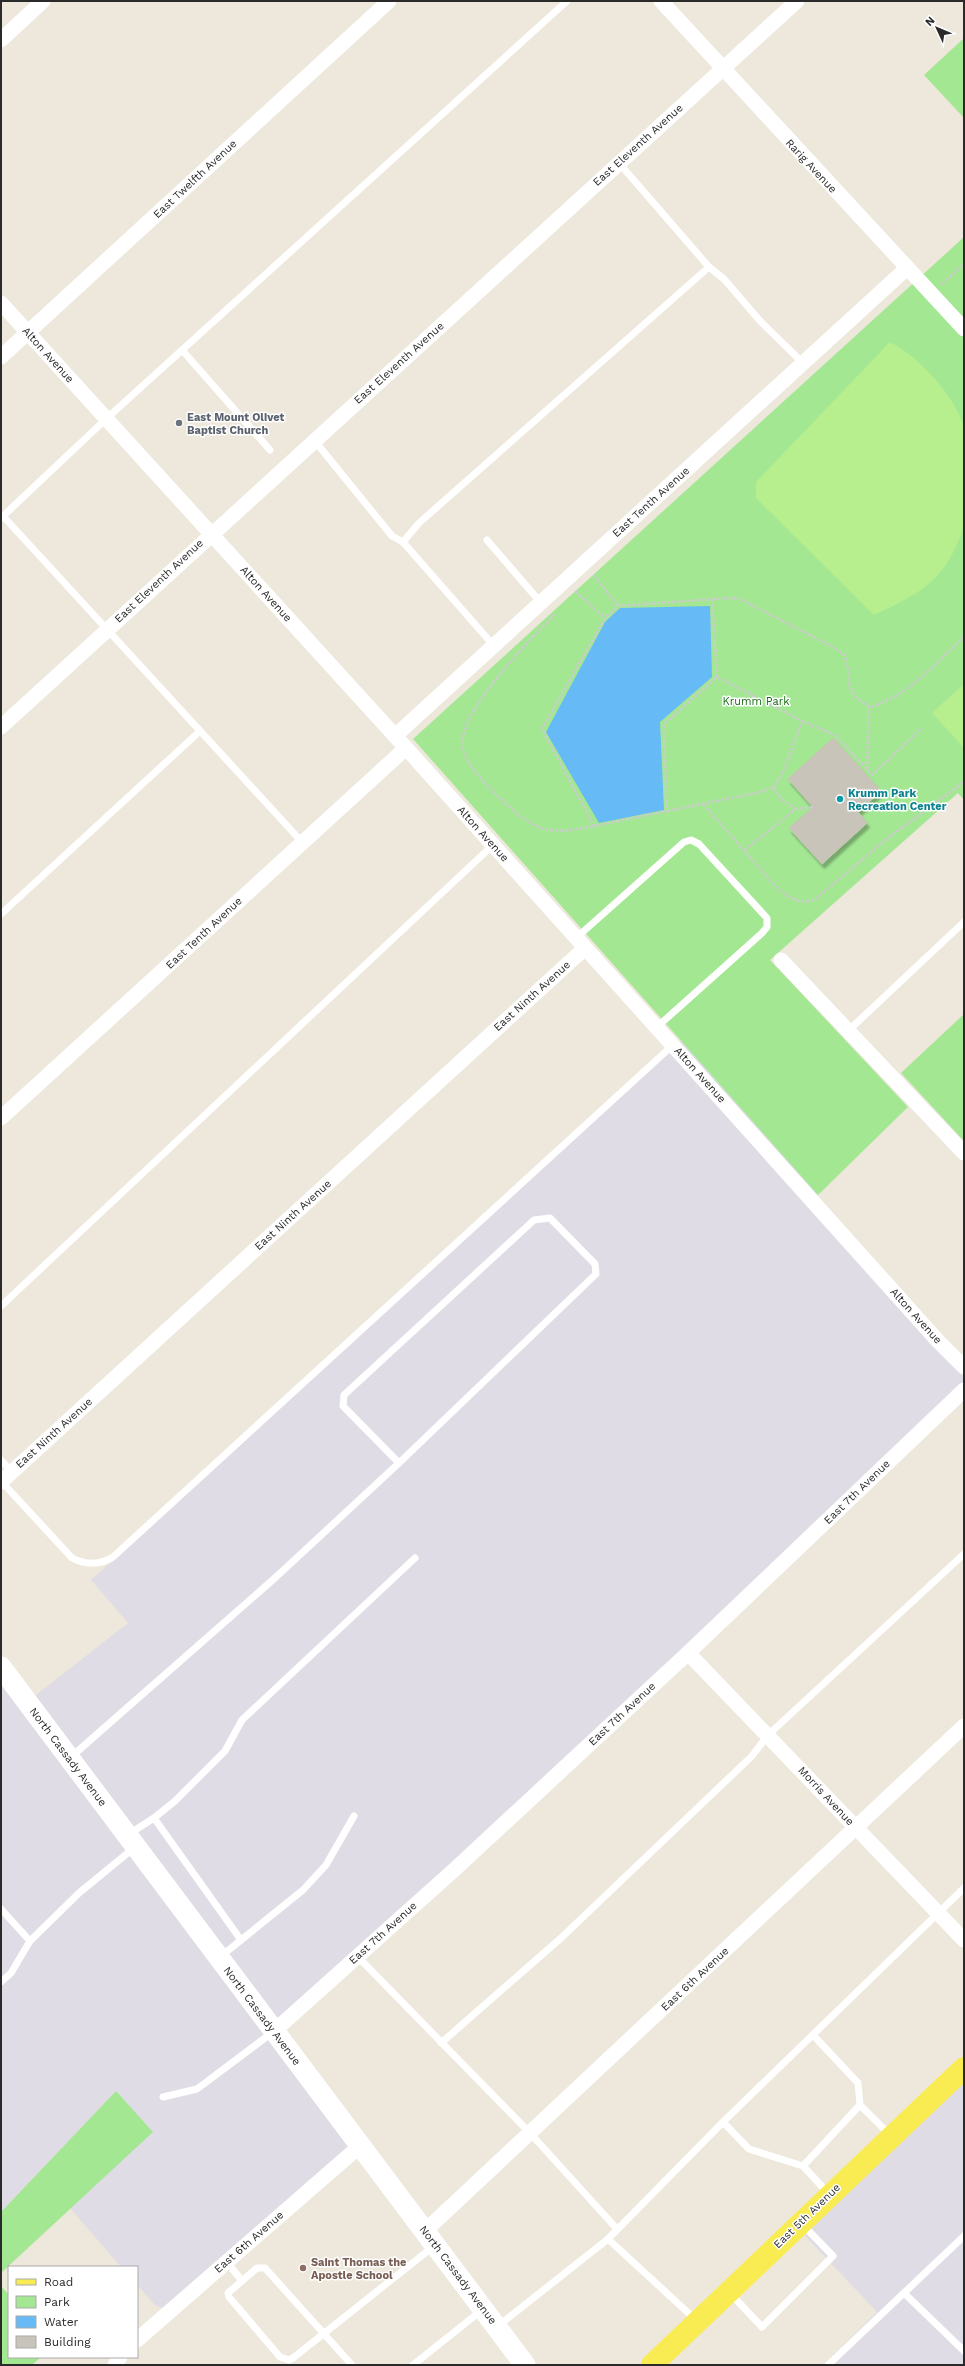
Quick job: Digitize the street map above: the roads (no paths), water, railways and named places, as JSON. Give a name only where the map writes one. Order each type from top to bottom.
[{"type":"main road","name":"North Cassady Avenue","points":[[1,1667],[273,2032],[361,2145],[525,2365]]},
{"type":"main road","name":"East 5th Avenue","points":[[652,2365],[964,2068]]},
{"type":"street","points":[[1,40],[43,1]]},
{"type":"street","name":"East Twelfth Avenue","points":[[1,357],[389,1]]},
{"type":"street","name":"Rarig Avenue","points":[[660,1],[722,70],[964,329]]},
{"type":"street","name":"East Eleventh Avenue","points":[[1,727],[797,1]]},
{"type":"street","name":"East Tenth Avenue","points":[[395,736],[585,564],[907,268]]},
{"type":"street","name":"Alton Avenue","points":[[1,303],[657,1026],[937,1340],[964,1367]]},
{"type":"street","name":"East Tenth Avenue","points":[[1,1118],[406,748]]},
{"type":"street","name":"East Ninth Avenue","points":[[5,1478],[581,943]]},
{"type":"street","points":[[781,960],[964,1153]]},
{"type":"street","name":"East 7th Avenue","points":[[273,2032],[358,1956],[688,1653],[964,1390]]},
{"type":"street","name":"Morris Avenue","points":[[688,1653],[964,1940]]},
{"type":"street","name":"East 6th Avenue","points":[[431,2238],[530,2133],[964,1726]]},
{"type":"street","name":"East 6th Avenue","points":[[138,2339],[361,2145]]},
{"type":"lane","points":[[302,842],[2,517],[106,419],[567,1]]},
{"type":"lane","points":[[619,163],[709,267],[724,278],[761,322],[803,363]]},
{"type":"lane","points":[[403,542],[419,523],[709,267]]},
{"type":"lane","points":[[182,350],[270,450]]},
{"type":"lane","points":[[314,440],[392,536],[403,542],[494,646]]},
{"type":"lane","points":[[487,540],[541,603]]},
{"type":"lane","points":[[1,914],[200,731]]},
{"type":"lane","points":[[581,943],[684,842],[691,840],[699,844],[767,918],[767,927],[762,933],[657,1026]]},
{"type":"lane","points":[[1,1306],[493,845]]},
{"type":"lane","points":[[848,1031],[964,922]]},
{"type":"lane","points":[[1,1460],[5,1478],[72,1558],[82,1562],[100,1563],[113,1557],[673,1045]]},
{"type":"lane","points":[[69,1758],[276,1577],[399,1463],[596,1274],[595,1264],[550,1218],[534,1220],[344,1395],[343,1406],[399,1463]]},
{"type":"lane","points":[[442,2043],[560,1938],[752,1756],[768,1735],[964,1554]]},
{"type":"lane","points":[[1,1982],[11,1973],[30,1941],[154,1818],[225,1752],[242,1720],[415,1558]]},
{"type":"lane","points":[[219,1959],[304,1890],[326,1865],[354,1816]]},
{"type":"lane","points":[[154,1818],[242,1940]]},
{"type":"lane","points":[[496,2327],[608,2239],[722,2122],[901,1951],[937,1913],[964,1888]]},
{"type":"lane","points":[[1,1909],[30,1941]]},
{"type":"lane","points":[[358,1956],[530,2133],[617,2230]]},
{"type":"lane","points":[[163,2097],[196,2089],[273,2032]]},
{"type":"lane","points":[[813,2034],[858,2083],[860,2105],[892,2136]]},
{"type":"lane","points":[[803,2166],[860,2105]]},
{"type":"lane","points":[[722,2122],[749,2148],[803,2166],[830,2195]]},
{"type":"lane","points":[[728,2292],[762,2327],[833,2256],[801,2222]]},
{"type":"lane","points":[[828,2365],[964,2236]]},
{"type":"lane","points":[[352,2365],[324,2334],[265,2268],[257,2268],[228,2293],[229,2297],[280,2357],[287,2362],[324,2334],[431,2238]]},
{"type":"lane","points":[[608,2239],[698,2321]]},
{"type":"lane","points":[[227,2262],[242,2281]]},
{"type":"lane","points":[[904,2293],[964,2351]]},
{"type":"lane","points":[[413,2365],[483,2309]]},
{"type":"water","points":[[710,606],[712,677],[660,722],[664,810],[599,823],[546,732],[605,622],[620,608]]},
{"type":"place","name":"East Mount Olivet Baptist Church","points":[[179,423]]},
{"type":"place","name":"Krumm Park Recreation Center","points":[[840,799]]},
{"type":"place","name":"Saint Thomas the Apostle School","points":[[303,2268]]},
{"type":"park label","name":"Krumm Park","points":[[756,701]]}]
